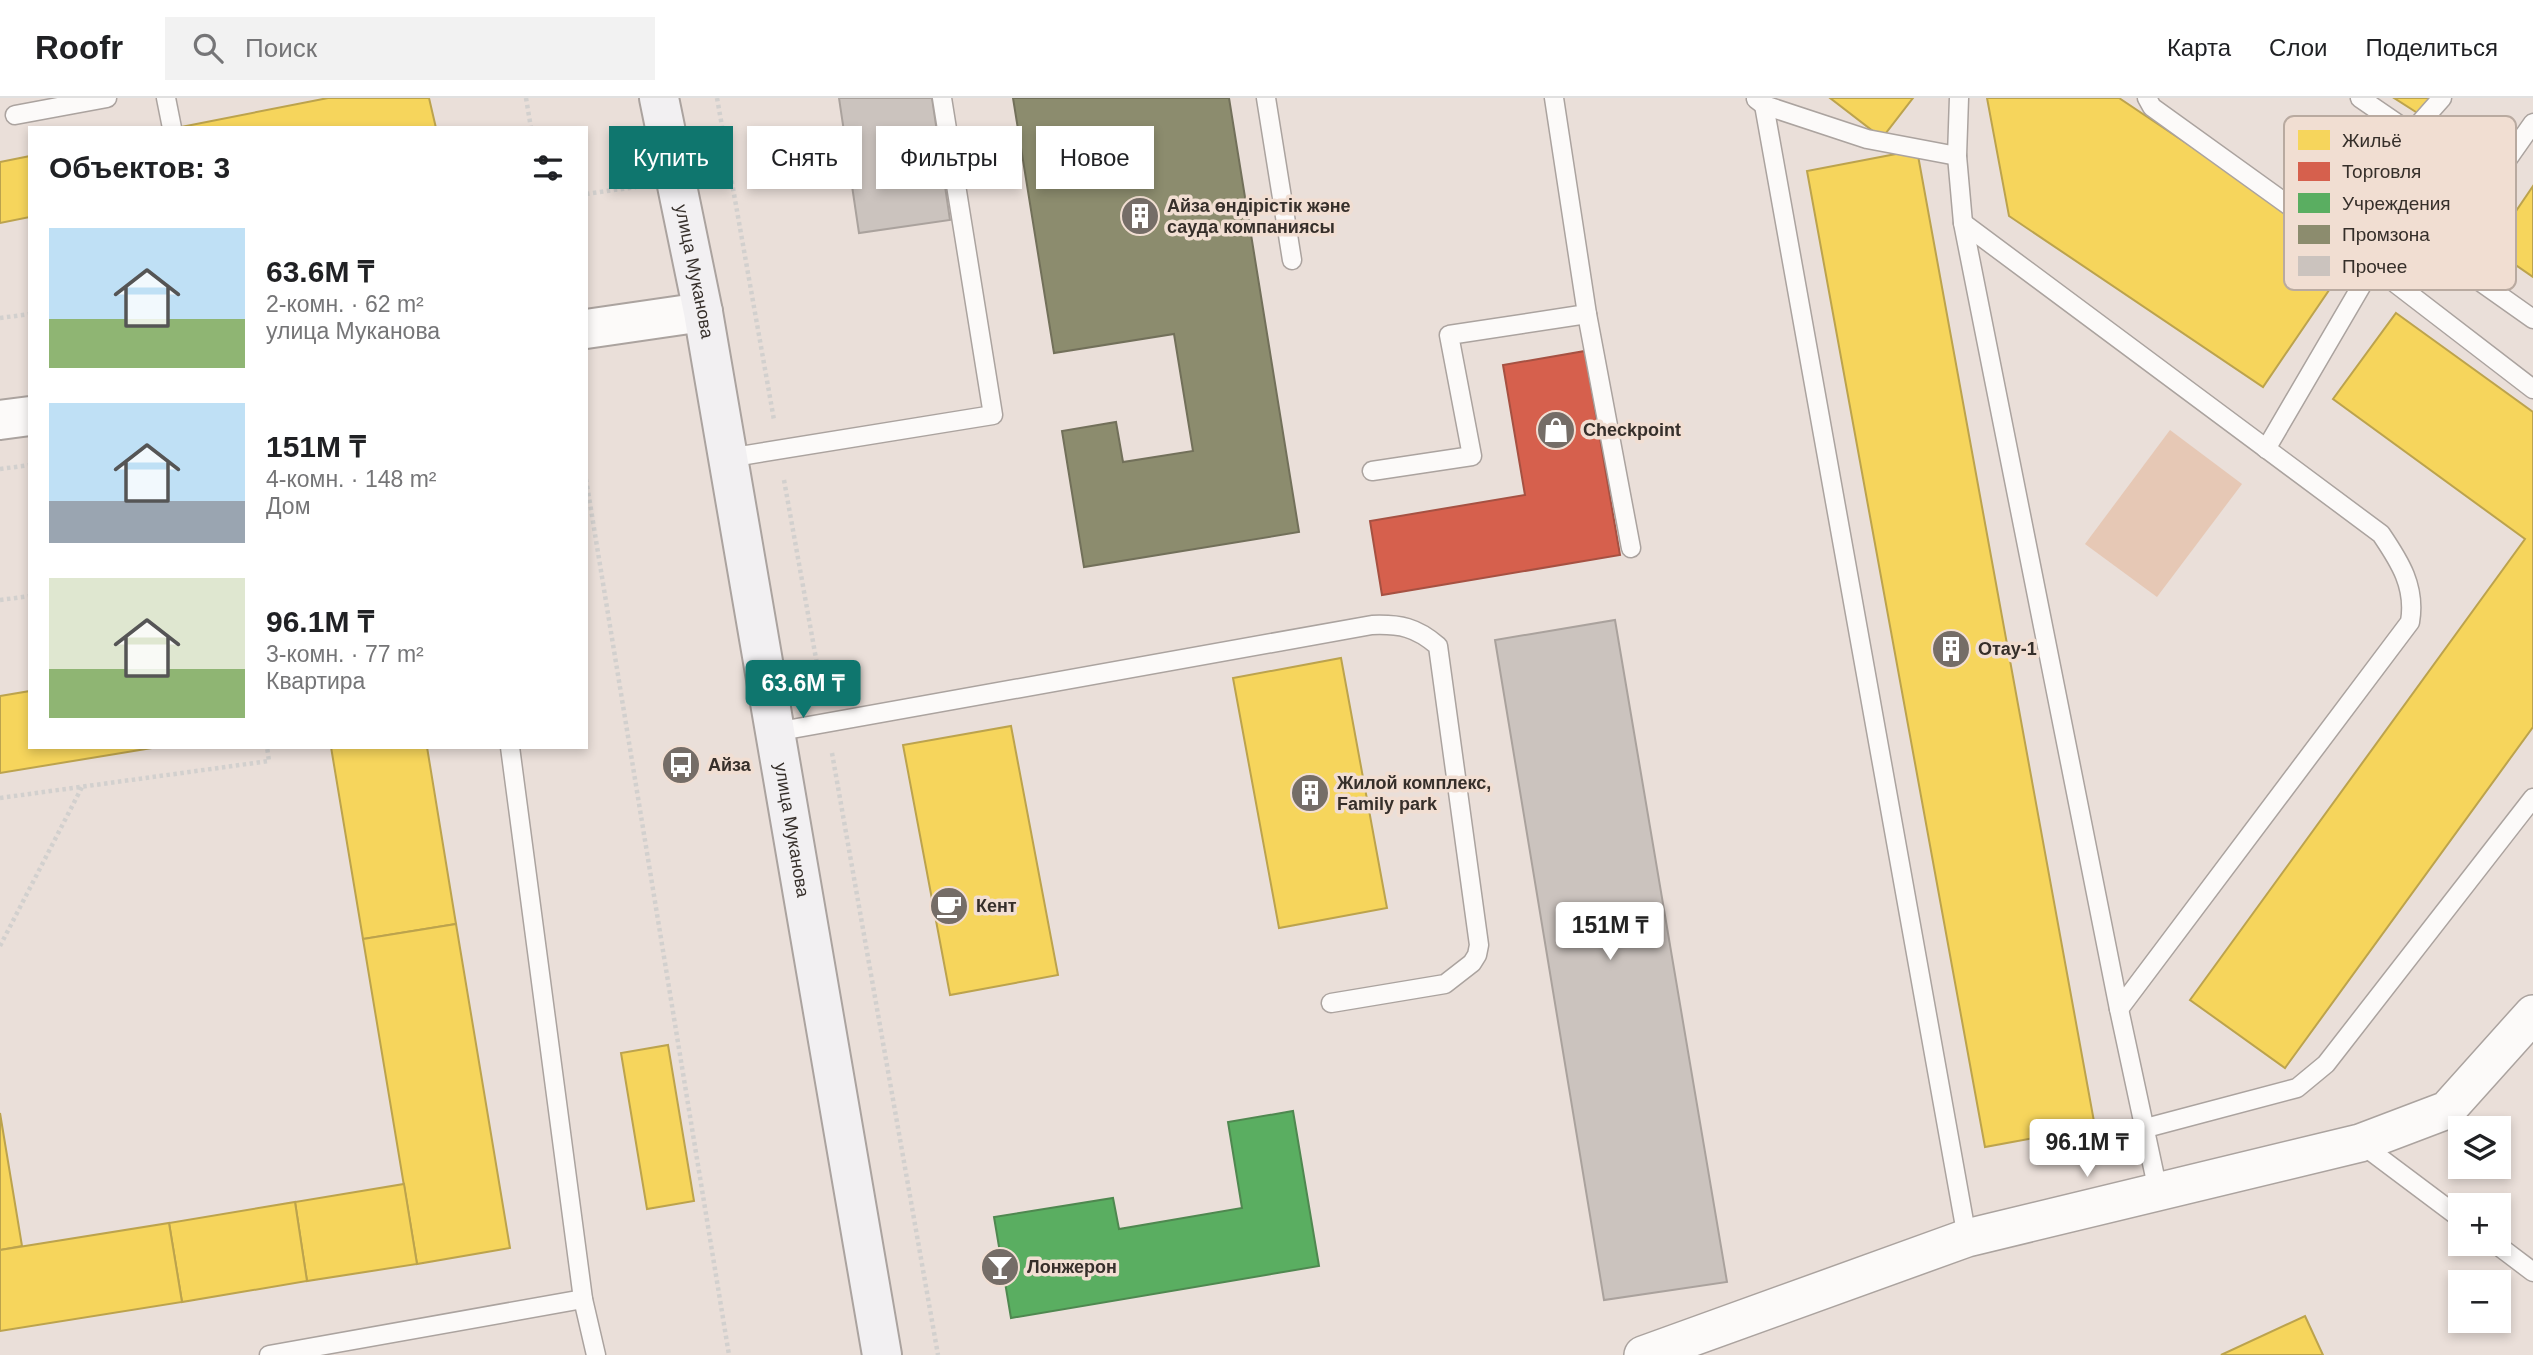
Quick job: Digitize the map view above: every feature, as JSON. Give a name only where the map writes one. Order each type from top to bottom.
[{"type":"main road","name":"улица Муканова","points":[[659,98],[703,312],[881,1355]]},
{"type":"street","points":[[588,329],[703,312]]},
{"type":"street","points":[[0,420],[28,416]]},
{"type":"street","points":[[1643,1355],[1967,1238],[2360,1143],[2447,1110],[2533,1014]]},
{"type":"lane","points":[[15,115],[107,98]]},
{"type":"lane","points":[[166,98],[172,126]]},
{"type":"lane","points":[[728,458],[993,415],[942,98]]},
{"type":"lane","points":[[1266,98],[1292,260]]},
{"type":"lane","points":[[1554,98],[1587,314],[1631,548]]},
{"type":"lane","points":[[1959,98],[1957,156],[1964,223],[2119,1009],[2158,1191]]},
{"type":"lane","points":[[2147,98],[2152,107],[2284,202]]},
{"type":"lane","points":[[2360,98],[2386,116]]},
{"type":"lane","points":[[2426,116],[2442,98]]},
{"type":"lane","points":[[1957,156],[1867,139],[1760,102],[1967,1238]]},
{"type":"lane","points":[[2516,147],[2533,123]]},
{"type":"lane","points":[[1964,223],[2381,534],[2401,563],[2412,594],[2410,622],[2119,1009]]},
{"type":"lane","points":[[2266,449],[2359,290]]},
{"type":"lane","points":[[2404,290],[2533,389]]},
{"type":"lane","points":[[2493,290],[2533,318]]},
{"type":"lane","points":[[1372,471],[1472,456],[1449,335],[1587,314]]},
{"type":"lane","points":[[775,732],[1372,625],[1398,624],[1426,635],[1438,646],[1479,945],[1477,955],[1472,963],[1445,984],[1331,1003]]},
{"type":"lane","points":[[510,749],[583,1298],[596,1355]]},
{"type":"lane","points":[[2146,1128],[2297,1088],[2326,1064],[2533,798]]},
{"type":"lane","points":[[2360,1143],[2448,1208]]},
{"type":"lane","points":[[2511,1255],[2533,1272]]},
{"type":"lane","points":[[269,1355],[583,1298]]},
{"type":"path","points":[[526,98],[531,126]]},
{"type":"path","points":[[0,318],[28,314]]},
{"type":"path","points":[[0,469],[28,465]]},
{"type":"path","points":[[588,491],[729,1355]]},
{"type":"path","points":[[0,600],[28,596]]},
{"type":"path","points":[[0,798],[269,761],[267,749]]},
{"type":"path","points":[[0,946],[82,787]]},
{"type":"shaded area","points":[[2170,430],[2242,484],[2157,597],[2085,544]]},
{"type":"building: Жильё","points":[[328,98],[429,98],[436,126],[186,126]]},
{"type":"building: Жильё","points":[[1830,98],[1913,98],[1882,138]]},
{"type":"building: Жильё","points":[[1987,98],[2119,98],[2284,209],[2284,290],[2329,290],[2263,387],[2009,216]]},
{"type":"building: Жильё","points":[[2394,98],[2430,98],[2419,114]]},
{"type":"building: Жильё","name":"Отау-1","points":[[1917,150],[2095,1127],[1985,1147],[1807,171]]},
{"type":"building: Жильё","points":[[28,156],[28,217],[0,223],[0,162]]},
{"type":"building: Жильё","points":[[2533,186],[2533,277],[2516,265],[2516,211]]},
{"type":"building: Жильё","points":[[2396,313],[2533,412],[2533,727],[2285,1068],[2190,1000],[2525,539],[2333,399]]},
{"type":"building: Жильё","name":"Жилой комплекс, Family park","points":[[1341,658],[1387,908],[1279,928],[1233,678]]},
{"type":"building: Жильё","points":[[28,691],[28,749],[146,749],[0,773],[0,696]]},
{"type":"building: Жильё","points":[[1011,726],[1058,975],[950,995],[903,745]]},
{"type":"building: Жильё","points":[[331,749],[427,749],[456,924],[363,939]]},
{"type":"building: Жильё","points":[[456,924],[510,1248],[417,1264],[363,939]]},
{"type":"building: Жильё","points":[[668,1045],[694,1201],[647,1209],[621,1053]]},
{"type":"building: Жильё","points":[[0,1113],[22,1246],[0,1250]]},
{"type":"building: Жильё","points":[[404,1184],[417,1264],[307,1281],[295,1202]]},
{"type":"building: Жильё","points":[[295,1202],[307,1281],[182,1302],[169,1223]]},
{"type":"building: Жильё","points":[[169,1223],[182,1302],[0,1331],[0,1250]]},
{"type":"building: Жильё","points":[[2305,1316],[2323,1355],[2221,1355]]},
{"type":"building: Торговля","name":"Checkpoint","points":[[1585,351],[1620,555],[1382,595],[1370,521],[1525,495],[1503,365]]},
{"type":"building: Учреждения","points":[[1293,1111],[1319,1266],[1011,1318],[994,1217],[1113,1198],[1119,1229],[1242,1208],[1228,1122]]},
{"type":"building: Промзона","name":"Айза өндірістік және сауда компаниясы","points":[[1013,98],[1229,98],[1299,532],[1084,567],[1062,431],[1116,422],[1123,462],[1193,451],[1174,334],[1054,353],[1022,154],[1022,126],[1018,126]]},
{"type":"building: Прочее","points":[[839,98],[932,98],[936,126],[876,126],[876,189],[945,189],[950,220],[859,233],[852,189],[862,189],[862,126],[843,126]]},
{"type":"building: Прочее","points":[[1615,620],[1727,1282],[1604,1300],[1495,640]]},
{"type":"place","name":"Айза өндірістік және сауда компаниясы","points":[[1140,216]]},
{"type":"place","name":"Checkpoint","points":[[1556,430]]},
{"type":"place","name":"Отау-1","points":[[1951,649]]},
{"type":"place","name":"Айза","points":[[681,765]]},
{"type":"place","name":"Жилой комплекс, Family park","points":[[1310,793]]},
{"type":"place","name":"Кент","points":[[949,906]]},
{"type":"place","name":"Лонжерон","points":[[1000,1267]]}]
